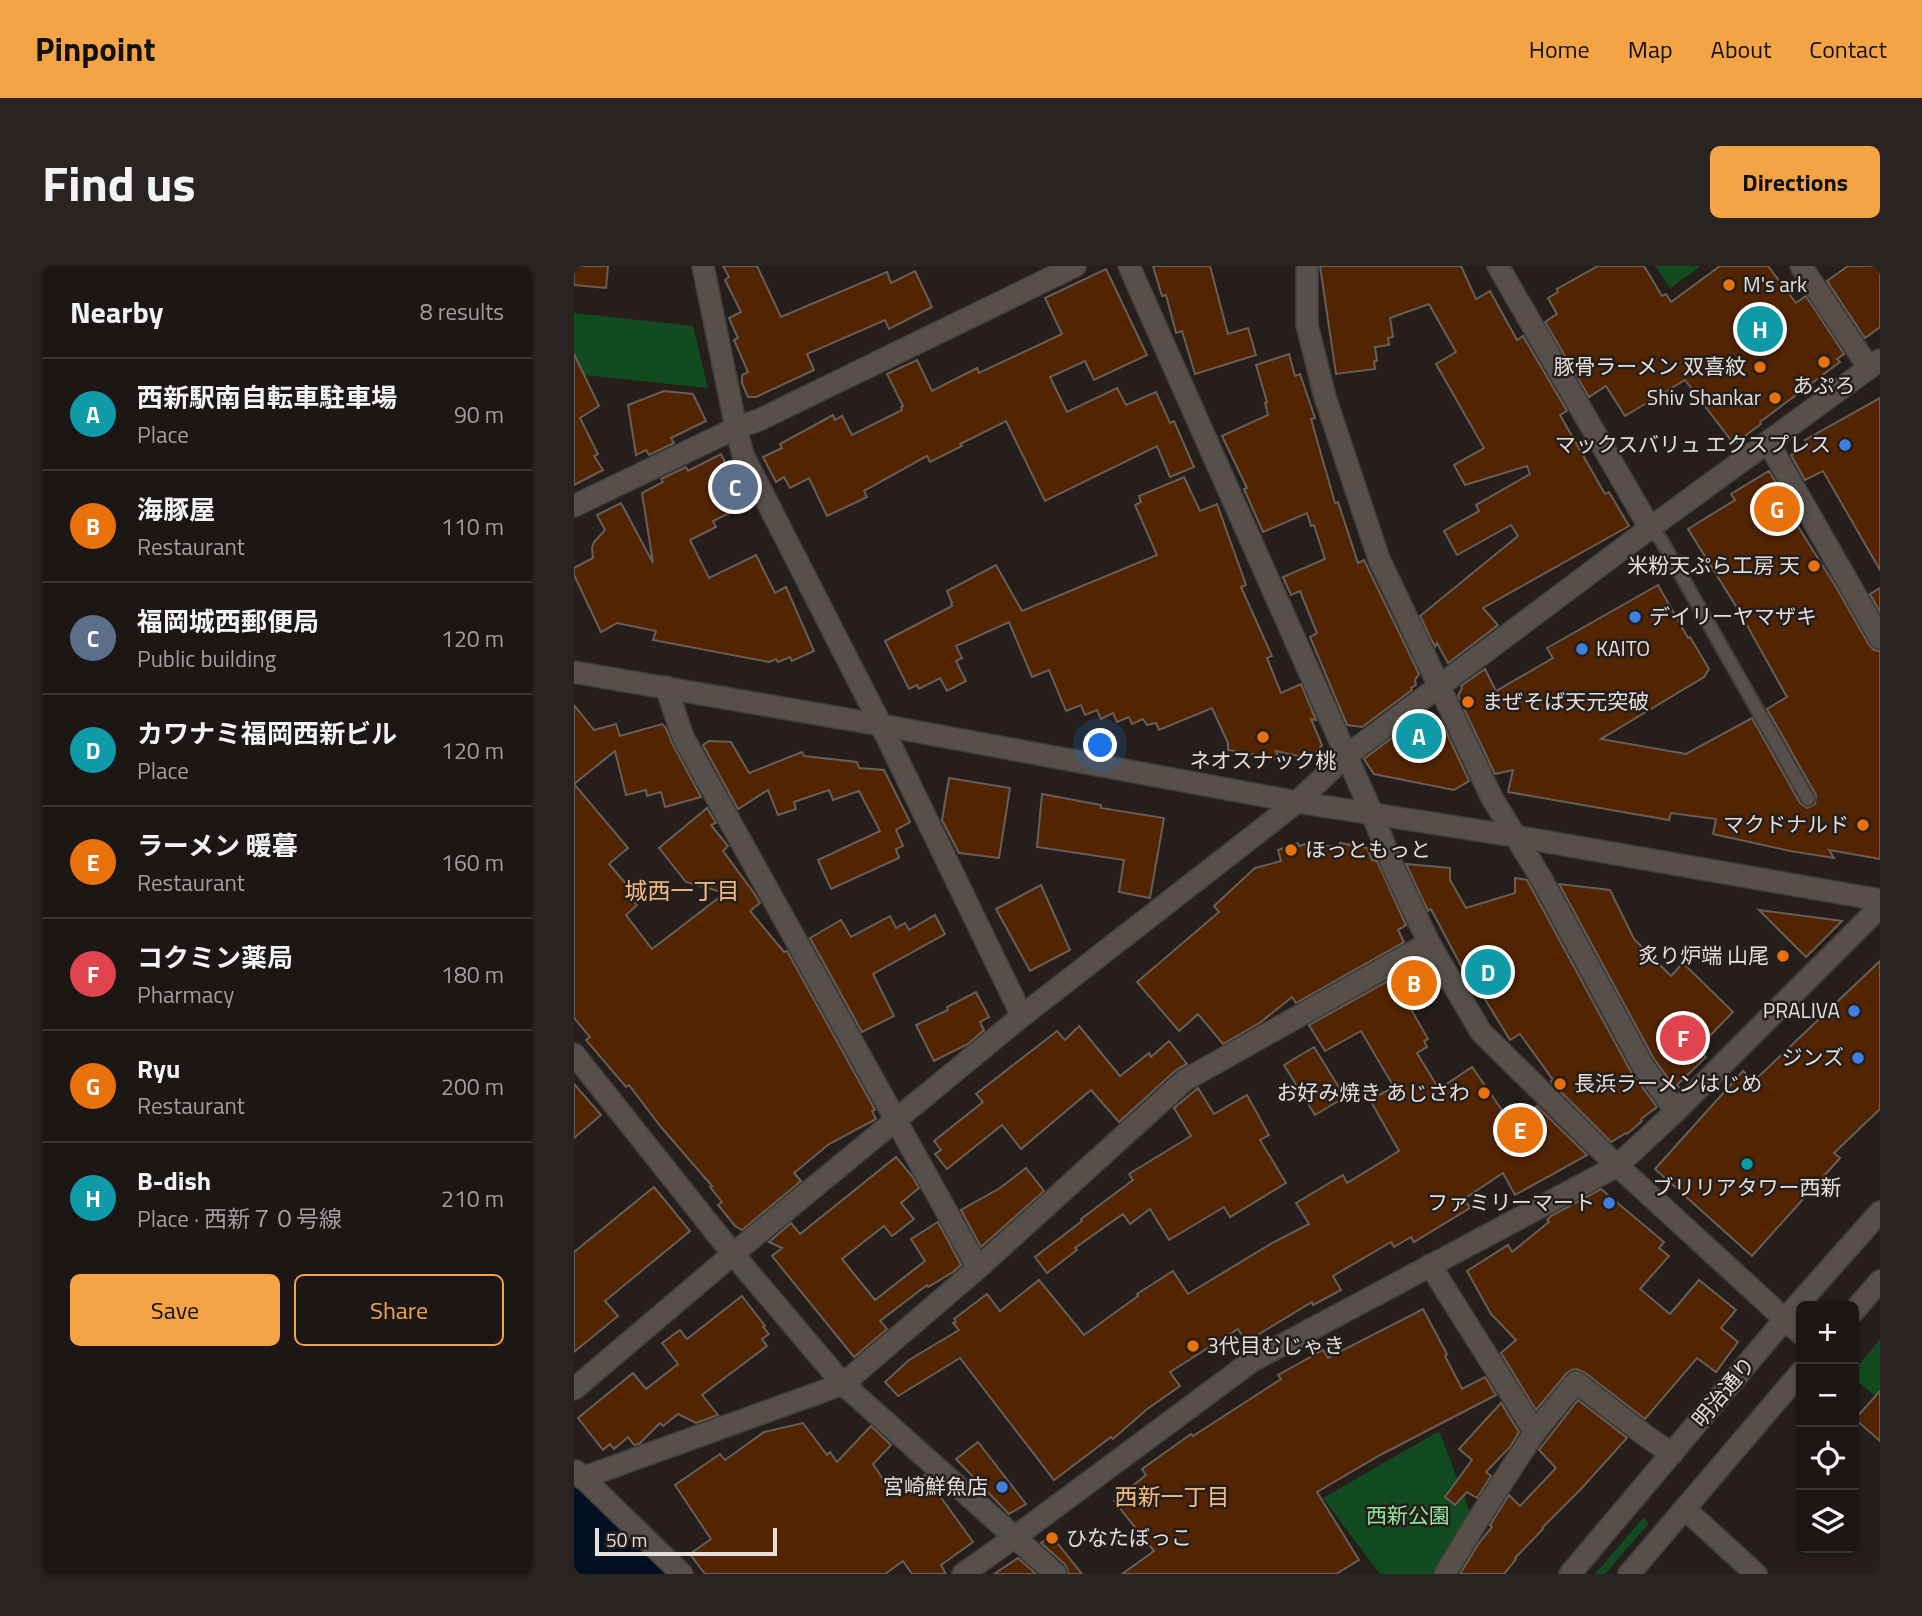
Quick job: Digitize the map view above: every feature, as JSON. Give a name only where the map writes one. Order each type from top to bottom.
[{"type":"street","points":[[703,266],[743,455],[881,725],[1022,1016]]},
{"type":"street","points":[[574,506],[1075,266]]},
{"type":"street","points":[[1129,266],[1372,813],[1394,869],[1429,943],[1481,1032],[1617,1166],[1796,1329]]},
{"type":"street","points":[[1307,266],[1307,325],[1325,397],[1379,559],[1492,798],[1541,878],[1643,1066],[1676,1111]]},
{"type":"street","points":[[1498,266],[1650,528]]},
{"type":"street","points":[[574,1389],[1022,1016],[1297,802],[1346,756],[1650,528],[1875,364],[1801,266]]},
{"type":"street","points":[[1769,442],[1880,638]]},
{"type":"street","points":[[574,672],[881,725],[1297,802],[1514,836],[1880,900]]},
{"type":"street","points":[[666,687],[683,737],[978,1268]]},
{"type":"street","points":[[963,1574],[1252,1361],[1617,1166],[1880,908]]},
{"type":"street","points":[[682,1574],[578,1473],[842,1384],[978,1268],[1185,1080],[1429,943]]},
{"type":"street","points":[[574,1054],[733,1254],[842,1384],[1056,1574]]},
{"type":"street","name":"明治通り","points":[[1570,1574],[1880,1212]]},
{"type":"street","points":[[1430,1265],[1535,1432]]},
{"type":"street","points":[[1859,1305],[1880,1280]]},
{"type":"street","points":[[1629,1574],[1796,1378]]},
{"type":"street","points":[[1445,1574],[1535,1432],[1576,1381],[1672,1454]]},
{"type":"street","points":[[1685,1509],[1756,1574]]},
{"type":"lane","points":[[1650,528],[1661,540],[1808,799]]},
{"type":"green space","points":[[1655,266],[1701,266],[1670,288]]},
{"type":"green space","points":[[574,313],[693,326],[708,388],[574,374]]},
{"type":"green space","points":[[1880,1339],[1880,1400],[1859,1382],[1859,1365]]},
{"type":"green space","name":"西新公園","points":[[1439,1431],[1473,1520],[1441,1574],[1380,1574],[1323,1498]]},
{"type":"green space","points":[[1643,1518],[1649,1523],[1605,1574],[1595,1574]]},
{"type":"water","points":[[574,1485],[668,1574],[574,1574]]},
{"type":"building","points":[[574,266],[608,266],[606,288],[574,285]]},
{"type":"building","points":[[723,266],[757,266],[781,317],[887,272],[891,283],[915,271],[932,307],[889,329],[885,320],[807,354],[814,370],[756,397],[748,397],[742,383],[742,375],[748,372],[734,340],[738,338],[729,318],[741,312],[725,280],[729,277]]},
{"type":"building","points":[[1153,266],[1210,266],[1228,334],[1248,328],[1256,355],[1195,374],[1182,331],[1176,333],[1166,295],[1162,296]]},
{"type":"building","points":[[1320,266],[1461,266],[1476,299],[1490,291],[1517,340],[1523,336],[1567,411],[1560,415],[1605,494],[1609,492],[1629,526],[1483,608],[1498,625],[1448,663],[1437,643],[1435,647],[1420,616],[1518,536],[1511,525],[1457,555],[1444,531],[1479,511],[1476,505],[1530,474],[1527,466],[1465,485],[1454,465],[1484,448],[1436,364],[1456,352],[1429,304],[1390,318],[1393,337],[1388,338],[1389,345],[1375,347],[1375,369],[1336,374]]},
{"type":"building","points":[[1598,266],[1644,266],[1662,296],[1666,294],[1671,302],[1720,266],[1768,266],[1796,303],[1806,296],[1844,354],[1837,359],[1840,362],[1734,444],[1685,380],[1625,416],[1606,386],[1589,397],[1545,322],[1557,314],[1548,298],[1558,292],[1557,289]]},
{"type":"building","points":[[1848,266],[1880,266],[1880,327],[1865,338],[1827,281]]},
{"type":"building","points":[[1106,269],[1147,355],[1094,380],[1085,361],[1050,377],[1067,412],[1117,388],[1126,405],[1156,392],[1170,423],[1174,421],[1194,467],[1170,477],[1157,446],[1045,501],[1006,421],[930,462],[927,456],[864,491],[867,497],[827,516],[809,478],[790,488],[784,477],[776,482],[763,457],[782,448],[780,444],[833,415],[835,420],[842,416],[852,435],[902,410],[903,406],[887,374],[917,360],[932,391],[977,368],[979,373],[1062,334],[1045,298]]},
{"type":"building","points":[[574,354],[599,406],[580,418],[598,454],[594,456],[603,470],[574,485]]},
{"type":"building","points":[[1289,354],[1295,376],[1300,374],[1315,418],[1311,419],[1335,503],[1338,502],[1358,563],[1364,560],[1419,674],[1412,690],[1362,727],[1347,725],[1310,637],[1317,633],[1300,591],[1291,595],[1283,577],[1325,559],[1314,525],[1311,526],[1307,513],[1263,532],[1244,489],[1247,488],[1222,436],[1268,415],[1256,365]]},
{"type":"building","points":[[664,391],[693,394],[706,421],[671,438],[674,443],[649,455],[646,450],[636,455],[628,405]]},
{"type":"building","points":[[1880,398],[1880,570],[1823,471],[1805,480],[1791,455],[1809,446],[1805,440]]},
{"type":"building","points":[[721,454],[746,505],[713,521],[716,527],[690,540],[709,578],[756,555],[775,593],[786,587],[814,651],[792,661],[790,657],[769,662],[653,640],[656,631],[617,623],[601,632],[574,575],[574,568],[593,558],[594,542],[605,530],[597,515],[621,503],[653,563],[642,493],[663,482],[661,479],[686,467],[688,471]]},
{"type":"building","points":[[1769,471],[1781,491],[1777,493],[1869,645],[1880,651],[1880,859],[1829,850],[1834,858],[1713,834],[1716,819],[1671,813],[1669,820],[1508,792],[1513,770],[1495,774],[1458,696],[1461,686],[1485,669],[1496,691],[1553,658],[1547,648],[1658,585],[1709,669],[1704,677],[1601,739],[1686,754],[1752,718],[1800,803],[1807,808],[1815,804],[1816,795],[1767,709],[1787,697],[1739,611],[1688,529],[1735,500],[1731,494]]},
{"type":"building","points":[[1184,477],[1200,511],[1217,504],[1246,585],[1241,587],[1272,656],[1267,658],[1281,693],[1301,684],[1316,720],[1311,719],[1322,745],[1311,759],[1276,751],[1279,759],[1228,750],[1228,743],[1212,708],[1159,730],[1156,723],[1147,725],[1143,719],[1132,724],[1129,717],[1117,722],[1113,713],[1101,719],[1097,710],[1085,715],[1081,705],[1066,711],[1049,670],[1032,677],[1009,622],[956,646],[962,658],[956,661],[966,681],[947,691],[940,678],[919,689],[917,685],[909,689],[885,641],[952,606],[947,591],[996,565],[1022,611],[1157,555],[1135,505],[1141,502],[1139,496]]},
{"type":"building","points":[[1880,588],[1880,612],[1870,594]]},
{"type":"building","points":[[574,705],[594,730],[616,724],[620,736],[662,724],[701,797],[665,807],[661,792],[647,796],[646,790],[626,795],[615,751],[574,784]]},
{"type":"building","points":[[1426,712],[1441,734],[1444,727],[1469,781],[1454,790],[1374,774],[1364,759]]},
{"type":"building","points":[[709,741],[731,742],[749,773],[802,752],[804,756],[857,762],[859,768],[884,770],[910,822],[896,830],[903,846],[896,849],[899,858],[831,889],[818,860],[880,831],[859,791],[833,800],[829,790],[794,802],[796,809],[778,815],[768,790],[738,809],[703,745]]},
{"type":"building","points":[[949,778],[1010,788],[999,858],[959,853],[942,820]]},
{"type":"building","points":[[574,784],[628,848],[609,864],[639,899],[635,903],[637,905],[626,915],[652,949],[725,893],[686,882],[659,848],[707,808],[716,823],[711,825],[728,846],[723,851],[760,903],[750,911],[784,952],[787,951],[875,1110],[872,1111],[876,1119],[829,1144],[794,1173],[801,1181],[742,1230],[735,1226],[718,1205],[722,1202],[710,1187],[712,1186],[629,1085],[626,1087],[586,1040],[590,1037],[574,1018]]},
{"type":"building","points":[[1042,794],[1101,805],[1101,808],[1164,818],[1150,898],[1119,892],[1124,860],[1037,847]]},
{"type":"building","points":[[1298,843],[1299,846],[1305,844],[1339,847],[1340,843],[1367,848],[1372,860],[1377,861],[1406,925],[1398,930],[1404,942],[1296,1003],[1292,997],[1261,1022],[1223,1044],[1198,1014],[1179,1031],[1137,982],[1219,912],[1214,906],[1255,868],[1281,861],[1278,850]]},
{"type":"building","points":[[1406,864],[1450,868],[1450,880],[1466,908],[1515,893],[1515,878],[1527,880],[1631,1072],[1657,1107],[1627,1134],[1611,1142],[1553,1084],[1553,1080],[1520,1034],[1510,1040],[1480,991],[1476,994],[1431,909],[1428,911]]},
{"type":"building","points":[[1559,884],[1610,890],[1634,939],[1671,976],[1683,963],[1733,1012],[1697,1049],[1706,1057],[1676,1089],[1654,1059]]},
{"type":"building","points":[[1041,885],[1070,950],[1030,971],[996,909]]},
{"type":"building","points":[[1759,910],[1842,921],[1806,957]]},
{"type":"building","points":[[935,915],[945,934],[873,974],[894,1016],[862,1032],[810,938],[841,920],[851,937],[890,916],[896,928],[905,923],[909,930]]},
{"type":"building","points":[[1880,961],[1880,1109],[1834,1153],[1840,1158],[1752,1256],[1655,1169],[1743,1071],[1754,1081]]},
{"type":"building","points":[[1417,965],[1421,967],[1433,989],[1408,1004],[1428,1039],[1424,1041],[1427,1047],[1417,1053],[1439,1089],[1472,1067],[1511,1123],[1537,1106],[1587,1155],[1515,1195],[1503,1173],[1464,1199],[1470,1208],[1414,1242],[1411,1237],[1394,1247],[1391,1242],[1333,1276],[1341,1290],[1313,1305],[1312,1302],[1246,1342],[1238,1329],[1170,1372],[1180,1386],[1146,1410],[1113,1439],[1111,1437],[1054,1480],[960,1358],[898,1396],[885,1382],[909,1360],[959,1330],[953,1323],[956,1322],[954,1319],[987,1294],[1000,1311],[1039,1280],[1084,1335],[1138,1296],[1137,1294],[1173,1271],[1188,1294],[1309,1224],[1296,1203],[1343,1175],[1347,1183],[1399,1151],[1370,1100],[1394,1087],[1361,1031],[1325,1051],[1309,1025]]},
{"type":"building","points":[[976,992],[989,1017],[980,1022],[984,1030],[968,1044],[934,1061],[916,1025],[948,1010],[947,1007]]},
{"type":"building","points":[[1079,1026],[1120,1076],[1149,1053],[1151,1057],[1169,1041],[1187,1064],[1176,1070],[1119,1122],[1091,1090],[1021,1149],[1002,1125],[947,1169],[935,1154],[941,1150],[934,1141],[983,1102],[976,1094],[1057,1031],[1065,1040]]},
{"type":"building","points":[[1314,1047],[1345,1097],[1315,1115],[1284,1065]]},
{"type":"building","points":[[574,1084],[601,1115],[574,1138]]},
{"type":"building","points":[[1198,1088],[1214,1114],[1247,1095],[1269,1135],[1260,1140],[1286,1183],[1230,1217],[1224,1207],[1169,1240],[1150,1209],[1130,1224],[1123,1214],[1075,1248],[1077,1250],[1047,1273],[1035,1257],[1133,1180],[1129,1174],[1191,1136],[1174,1108]]},
{"type":"building","points":[[896,1157],[919,1188],[901,1203],[914,1219],[892,1236],[884,1226],[842,1259],[875,1300],[925,1261],[911,1239],[938,1222],[961,1265],[928,1287],[927,1285],[880,1321],[887,1329],[854,1357],[772,1256],[782,1248],[769,1242],[791,1223],[800,1234]]},
{"type":"building","points":[[1026,1168],[1044,1191],[981,1247],[961,1210],[1000,1188]]},
{"type":"building","points":[[654,1187],[690,1231],[605,1301],[618,1316],[574,1352],[574,1252]]},
{"type":"building","points":[[1601,1189],[1664,1242],[1659,1248],[1669,1256],[1640,1289],[1670,1314],[1699,1280],[1736,1310],[1721,1328],[1738,1342],[1716,1372],[1697,1358],[1645,1419],[1577,1369],[1566,1374],[1536,1410],[1501,1353],[1516,1340],[1491,1314],[1467,1271],[1508,1245],[1512,1252],[1549,1222],[1547,1220],[1551,1216]]},
{"type":"building","points":[[742,1296],[769,1334],[762,1339],[767,1346],[702,1395],[718,1415],[696,1423],[678,1414],[663,1426],[660,1423],[639,1444],[634,1445],[628,1437],[614,1449],[610,1444],[603,1450],[578,1418],[633,1373],[646,1389],[678,1364],[662,1343],[680,1330],[687,1339]]},
{"type":"building","points":[[1423,1309],[1462,1389],[1485,1377],[1496,1395],[1382,1454],[1317,1492],[1359,1560],[1336,1574],[1122,1574],[1154,1551],[1114,1501],[1146,1475],[1142,1469],[1191,1434],[1193,1436],[1281,1379],[1278,1375],[1323,1350],[1328,1358]]},
{"type":"building","points":[[1880,1391],[1880,1441],[1859,1423],[1859,1415]]},
{"type":"building","points":[[1578,1400],[1627,1438],[1542,1528],[1504,1574],[1460,1574],[1492,1527],[1490,1525],[1509,1495],[1520,1506],[1556,1468],[1539,1450]]},
{"type":"building","points":[[1501,1403],[1519,1432],[1510,1447],[1486,1472],[1491,1476],[1477,1498],[1467,1492],[1455,1505],[1445,1497],[1472,1460],[1459,1449]]},
{"type":"building","points":[[803,1423],[827,1455],[830,1452],[837,1462],[871,1426],[891,1445],[873,1464],[894,1496],[925,1475],[973,1542],[941,1565],[946,1574],[912,1574],[903,1561],[885,1574],[705,1574],[690,1554],[711,1539],[675,1485],[720,1454],[725,1460],[764,1432]]},
{"type":"building","points":[[978,1442],[1026,1504],[1009,1514],[956,1459]]},
{"type":"building","points":[[1046,1539],[1054,1539],[1082,1574],[1069,1574],[1065,1564],[1041,1543]]},
{"type":"building","points":[[1018,1558],[1036,1574],[994,1574]]},
{"type":"place","name":"M's ark","points":[[1729,285]]},
{"type":"place","name":"B-dish","points":[[1760,329]]},
{"type":"place","name":"あぷろ","points":[[1824,362]]},
{"type":"place","name":"豚骨ラーメン 双喜紋","points":[[1760,367]]},
{"type":"place","name":"Shiv Shankar","points":[[1775,398]]},
{"type":"place","name":"マックスバリュ エクスプレス","points":[[1845,445]]},
{"type":"place","name":"福岡城西郵便局","points":[[735,487]]},
{"type":"place","name":"Ryu","points":[[1777,509]]},
{"type":"place","name":"米粉天ぷら工房 天","points":[[1814,566]]},
{"type":"place","name":"デイリーヤマザキ","points":[[1635,617]]},
{"type":"place","name":"KAITO","points":[[1582,649]]},
{"type":"place","name":"まぜそば天元突破","points":[[1468,702]]},
{"type":"place","name":"西新駅南自転車駐車場","points":[[1419,736]]},
{"type":"place","name":"ネオスナック桃","points":[[1263,737]]},
{"type":"place","name":"マクドナルド","points":[[1863,825]]},
{"type":"place","name":"ほっともっと","points":[[1291,850]]},
{"type":"place","name":"炙り炉端 山尾","points":[[1783,956]]},
{"type":"place","name":"カワナミ福岡西新ビル","points":[[1488,972]]},
{"type":"place","name":"海豚屋","points":[[1414,983]]},
{"type":"place","name":"PRALIVA","points":[[1854,1011]]},
{"type":"place","name":"コクミン薬局","points":[[1683,1038]]},
{"type":"place","name":"ジンズ","points":[[1858,1058]]},
{"type":"place","name":"長浜ラーメンはじめ","points":[[1560,1084]]},
{"type":"place","name":"お好み焼き あじさわ","points":[[1484,1093]]},
{"type":"place","name":"ラーメン 暖暮","points":[[1520,1130]]},
{"type":"place","name":"ブリリアタワー西新","points":[[1747,1164]]},
{"type":"place","name":"ファミリーマート","points":[[1609,1203]]},
{"type":"place","name":"3代目むじゃき","points":[[1193,1346]]},
{"type":"place","name":"宮崎鮮魚店","points":[[1002,1487]]},
{"type":"place","name":"ひなたぼっこ","points":[[1052,1538]]},
{"type":"district","name":"城西一丁目","points":[[682,891]]},
{"type":"district","name":"西新一丁目","points":[[1172,1497]]}]
